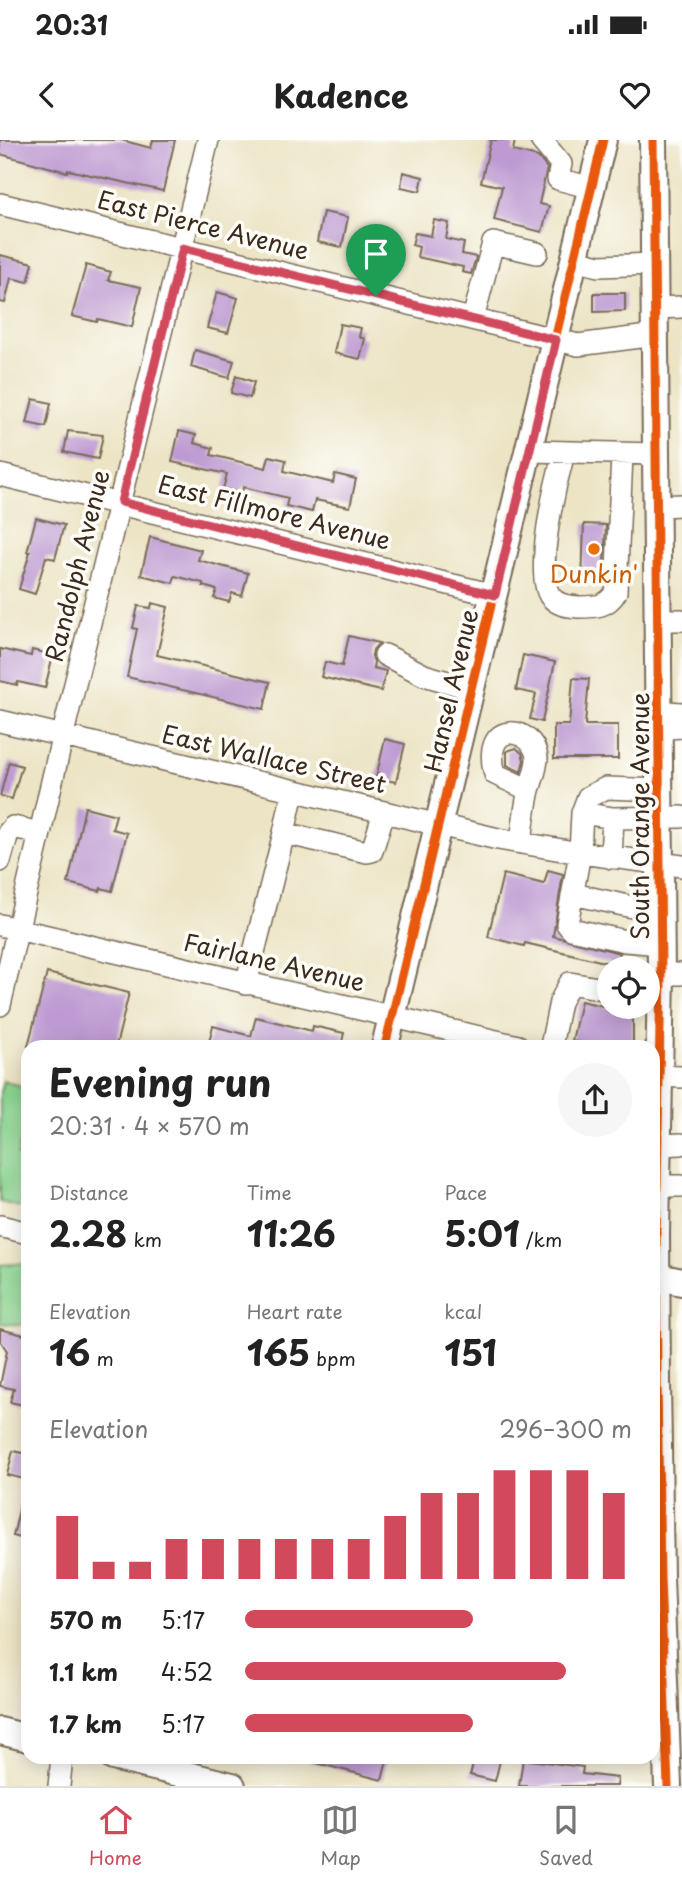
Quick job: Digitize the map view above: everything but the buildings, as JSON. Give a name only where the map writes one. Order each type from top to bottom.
[{"type":"main road","name":"Hansel Avenue","points":[[387,1040],[603,140]]},
{"type":"main road","name":"South Orange Avenue","points":[[653,140],[657,454],[669,505],[670,620],[675,721],[660,790],[671,817],[671,866],[661,911],[665,1076],[670,1144],[660,1215]]},
{"type":"main road","points":[[660,1278],[682,1282]]},
{"type":"main road","name":"South Orange Avenue","points":[[660,1672],[668,1786]]},
{"type":"main road","points":[[0,1731],[21,1736]]},
{"type":"main road","points":[[149,1764],[221,1778]]},
{"type":"street","name":"Randolph Avenue","points":[[0,1005],[9,927],[40,833],[208,140]]},
{"type":"street","points":[[541,140],[561,164],[558,179],[592,188]]},
{"type":"street","name":"East Pierce Avenue","points":[[0,204],[578,345],[656,335]]},
{"type":"street","points":[[473,319],[493,243],[537,253]]},
{"type":"street","points":[[575,260],[599,266],[655,264]]},
{"type":"street","points":[[655,307],[682,307]]},
{"type":"street","points":[[529,451],[657,454]]},
{"type":"street","points":[[564,453],[548,515],[544,577],[548,593],[555,601],[564,606],[584,607],[598,607],[611,601],[616,592],[619,577],[622,454]]},
{"type":"street","name":"East Fillmore Avenue","points":[[0,475],[121,502],[495,595]]},
{"type":"street","points":[[385,655],[424,675],[472,690]]},
{"type":"street","name":"East Wallace Street","points":[[0,721],[440,826],[521,843],[671,866]]},
{"type":"street","points":[[660,790],[606,788],[588,797],[582,813],[580,853],[567,924],[571,929],[625,942],[661,944]]},
{"type":"street","points":[[521,843],[529,790]]},
{"type":"street","points":[[246,984],[293,791]]},
{"type":"street","points":[[284,833],[367,852],[376,846],[384,813]]},
{"type":"street","points":[[582,813],[613,818],[671,817]]},
{"type":"street","points":[[611,858],[613,818]]},
{"type":"street","points":[[0,861],[5,839],[13,827],[40,833]]},
{"type":"street","points":[[573,894],[661,911]]},
{"type":"street","name":"Fairlane Avenue","points":[[9,927],[490,1040]]},
{"type":"street","points":[[552,1040],[560,1002],[570,984],[597,988]]},
{"type":"street","points":[[0,1226],[21,1231]]},
{"type":"street","points":[[59,1786],[61,1764]]},
{"type":"green space","points":[[3,1081],[21,1086],[21,1139],[17,1155],[21,1156],[21,1207],[0,1202],[0,1092]]},
{"type":"green space","points":[[21,1264],[21,1325],[0,1323],[0,1265]]},
{"type":"cycle path","points":[[386,1040],[603,140]]},
{"type":"cycle path","points":[[653,140],[660,1040]]},
{"type":"cycle path","points":[[660,1578],[668,1786]]},
{"type":"place","name":"Dunkin'","points":[[594,549]]},
{"type":"route","points":[[183,248],[376,296],[556,340],[495,595],[121,502],[183,248]]}]
